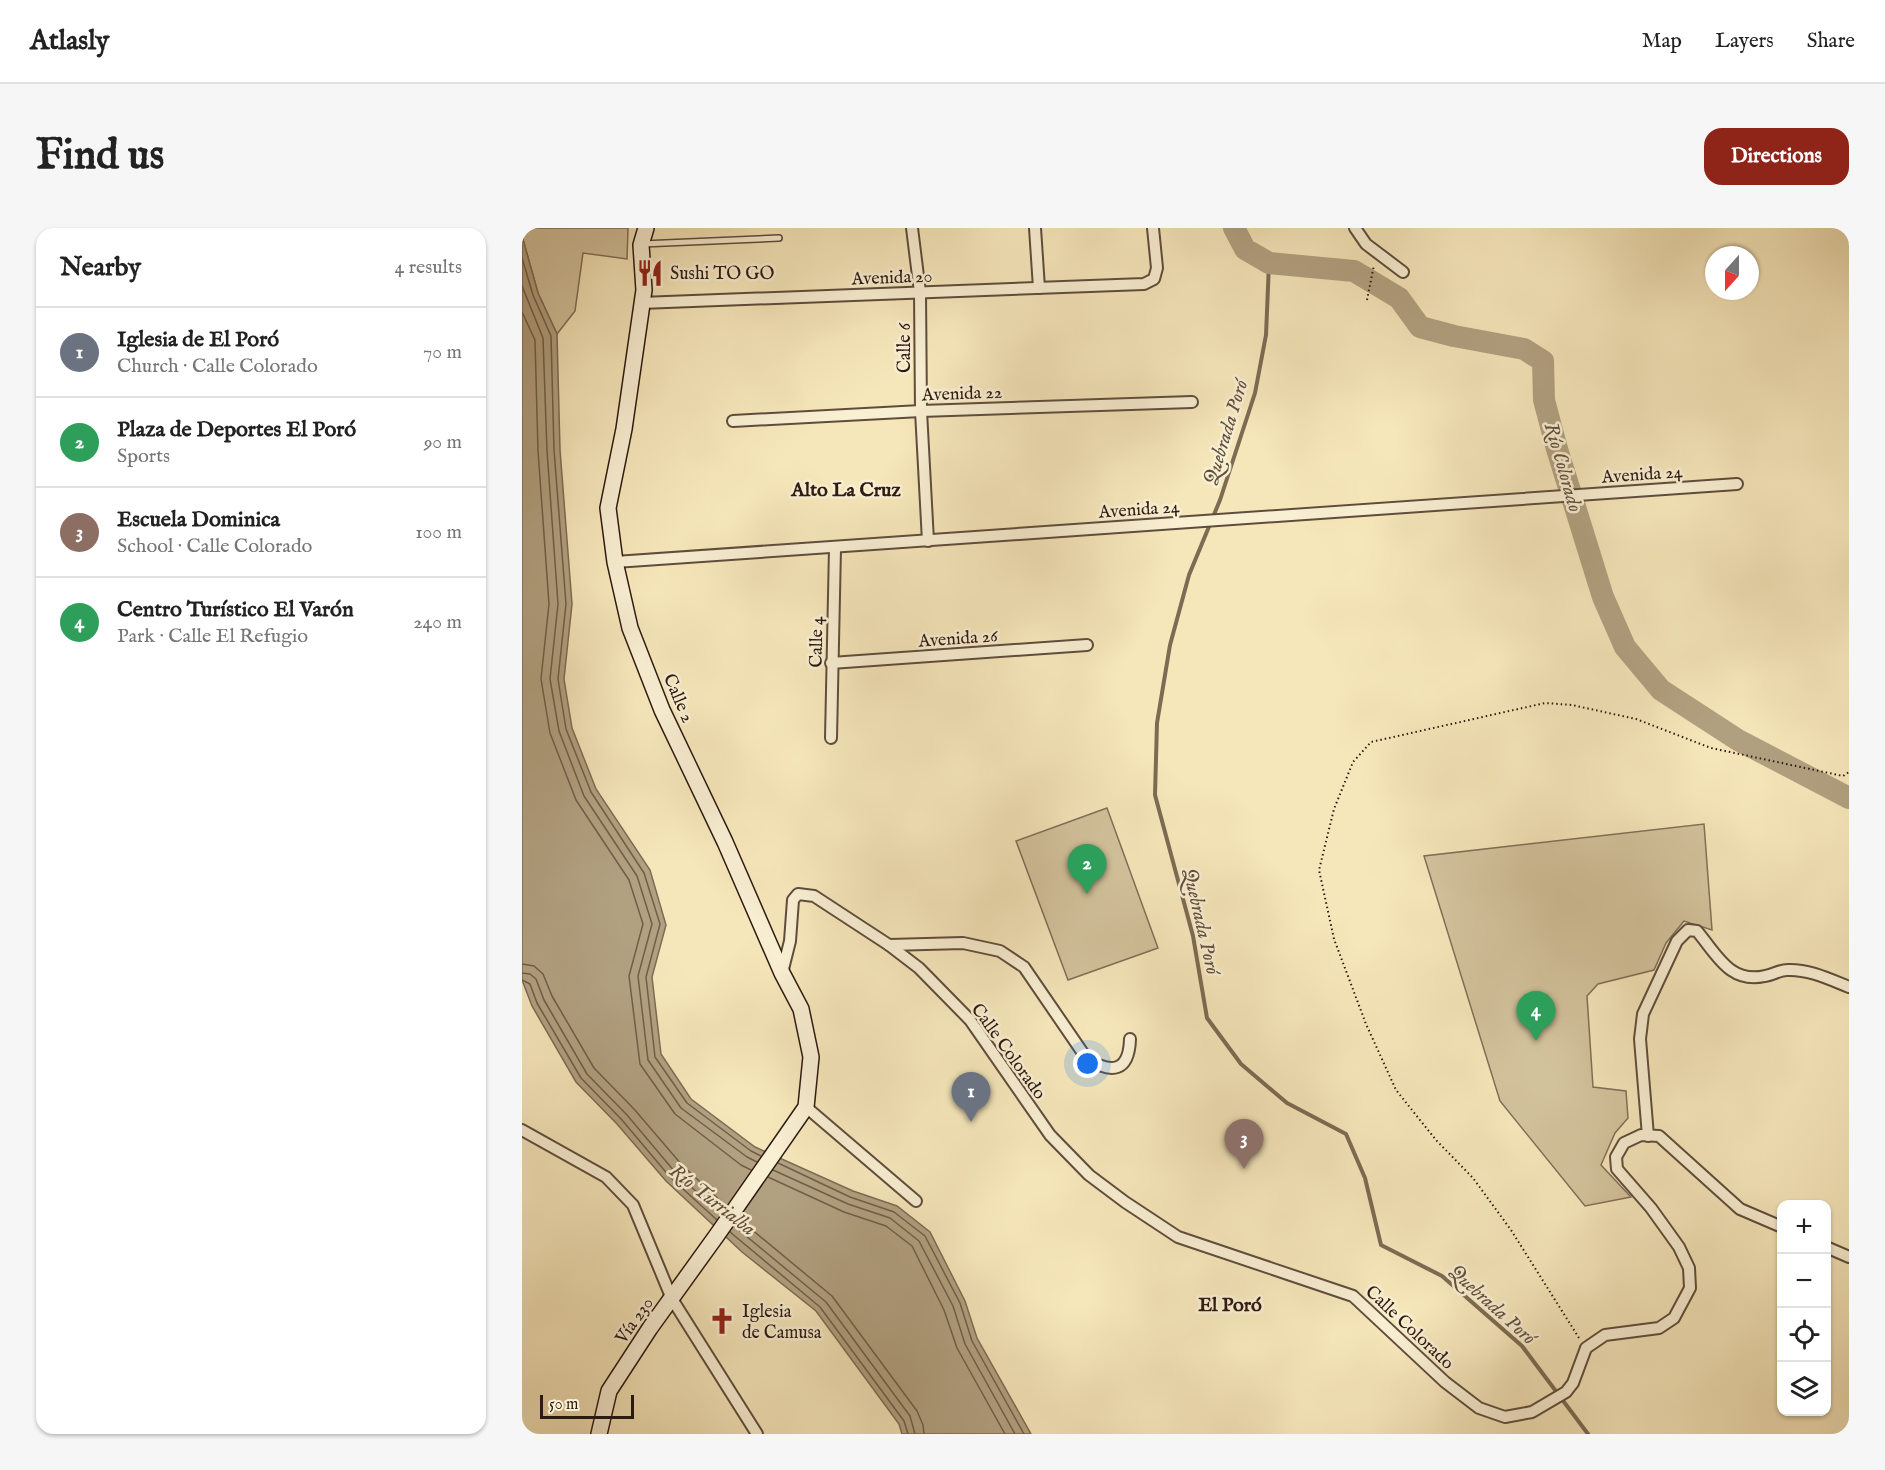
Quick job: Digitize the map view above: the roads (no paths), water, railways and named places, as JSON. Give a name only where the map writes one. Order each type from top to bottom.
[{"type":"main road","name":"Calle 2","points":[[646,228],[641,244],[644,290],[624,429],[608,508],[615,562],[630,628],[662,710],[725,842],[782,973],[801,1009],[811,1057],[806,1107],[774,1153]]},
{"type":"main road","name":"Vía 230","points":[[599,1434],[609,1391],[650,1328],[774,1153]]},
{"type":"street","name":"Calle 6","points":[[912,228],[920,292],[921,411],[928,541]]},
{"type":"street","points":[[1035,228],[1039,288]]},
{"type":"street","name":"Avenida 20","points":[[641,303],[1144,284],[1154,279],[1157,268],[1153,228]]},
{"type":"street","points":[[1355,228],[1366,244],[1403,272]]},
{"type":"street","name":"Avenida 22","points":[[734,421],[921,411],[1192,402]]},
{"type":"street","name":"Avenida 24","points":[[615,562],[1737,484]]},
{"type":"street","name":"Calle 4","points":[[831,738],[835,548]]},
{"type":"street","name":"Avenida 26","points":[[831,663],[1087,645]]},
{"type":"street","name":"Calle Colorado","points":[[782,973],[790,941],[793,900],[798,894],[814,896],[889,945],[919,968],[970,1020],[1050,1135],[1089,1175],[1178,1237],[1353,1296],[1445,1382],[1479,1408],[1504,1417],[1532,1412],[1566,1392],[1573,1383],[1586,1348],[1605,1335],[1659,1328],[1674,1318],[1690,1288],[1689,1268],[1679,1246],[1651,1208],[1617,1169],[1616,1157],[1624,1143],[1641,1135],[1648,1136]]},
{"type":"street","points":[[1777,1225],[1740,1209],[1659,1136],[1648,1136],[1640,1039],[1643,1014],[1677,941],[1688,930],[1697,931],[1729,970],[1744,978],[1765,976],[1785,969],[1809,972],[1849,987]]},
{"type":"street","points":[[889,945],[963,943],[1000,951],[1024,967],[1087,1059],[1101,1067],[1113,1069],[1123,1064],[1129,1052],[1130,1039]]},
{"type":"street","points":[[806,1107],[916,1201]]},
{"type":"street","points":[[522,1130],[606,1177],[633,1205],[672,1299],[757,1434]]},
{"type":"street","points":[[1831,1249],[1849,1257]]},
{"type":"lane","points":[[641,244],[779,238]]},
{"type":"water","name":"Río Turrialba","points":[[522,236],[538,293],[557,334],[560,450],[572,604],[564,679],[572,728],[596,789],[650,870],[666,925],[652,977],[661,1054],[691,1099],[755,1147],[853,1191],[897,1206],[930,1232],[965,1301],[977,1338],[1031,1434],[902,1434],[899,1424],[816,1311],[742,1252],[666,1181],[617,1124],[576,1082],[532,1006],[522,980]]},
{"type":"waterway","name":"Río Colorado","points":[[1234,228],[1245,249],[1269,263],[1354,271],[1399,298],[1420,327],[1524,349],[1543,361],[1544,400],[1557,449],[1603,597],[1625,647],[1661,690],[1738,740],[1849,798]]},
{"type":"waterway","name":"Quebrada Poró","points":[[1269,263],[1266,335],[1255,393],[1220,500],[1189,575],[1170,645],[1157,723],[1155,795],[1193,936],[1207,1018],[1241,1064],[1287,1103],[1346,1134],[1365,1178],[1381,1245],[1442,1276],[1522,1346],[1588,1434]]},
{"type":"place","name":"Sushi TO GO","points":[[650,273]]},
{"type":"place","name":"Plaza de Deportes El Poró","points":[[1087,894]]},
{"type":"place","name":"Centro Turístico El Varón","points":[[1536,1041]]},
{"type":"place","name":"Iglesia de El Poró","points":[[971,1122]]},
{"type":"place","name":"Escuela Dominica","points":[[1244,1169]]},
{"type":"place","name":"Iglesia de Camusa","points":[[722,1321]]},
{"type":"district","name":"Alto La Cruz","points":[[846,489]]},
{"type":"district","name":"El Poró","points":[[1230,1304]]}]
